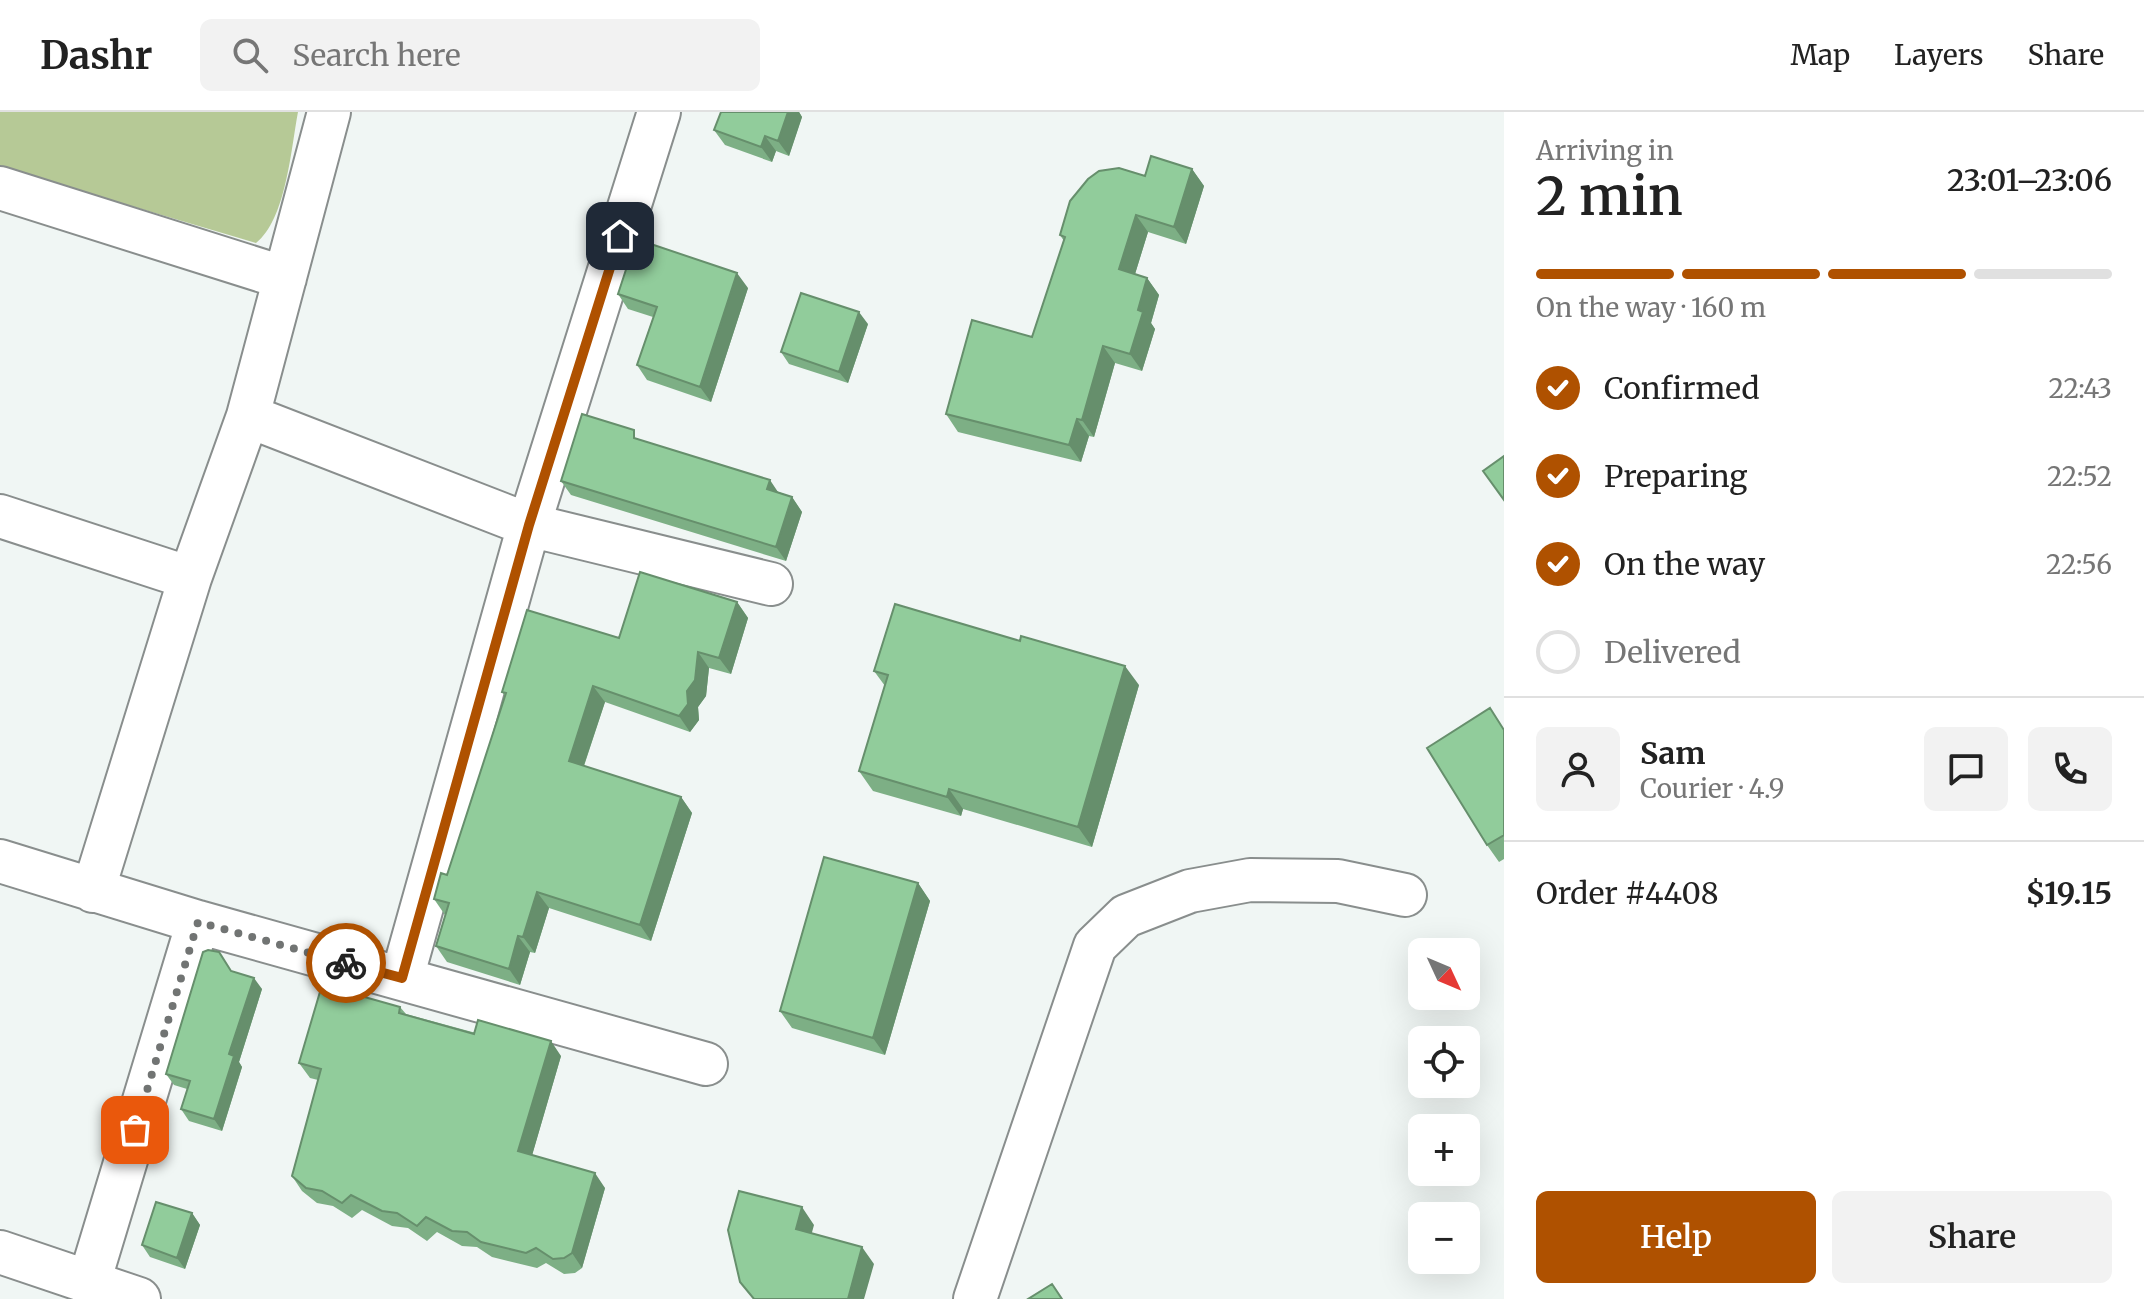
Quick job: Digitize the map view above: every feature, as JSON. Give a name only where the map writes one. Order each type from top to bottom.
[{"type":"street","points":[[93,891],[190,578],[248,416],[329,112]]},
{"type":"street","points":[[402,978],[529,525],[659,112]]},
{"type":"street","points":[[0,188],[285,278]]},
{"type":"street","points":[[248,416],[529,525],[771,584]]},
{"type":"street","points":[[0,516],[190,578]]},
{"type":"street","points":[[0,861],[198,922],[706,1064]]},
{"type":"street","points":[[975,1299],[1095,946],[1126,916],[1190,891],[1250,880],[1338,881],[1405,895]]},
{"type":"street","points":[[90,1279],[198,922]]},
{"type":"street","points":[[0,1252],[90,1279],[139,1299]]},
{"type":"green space","points":[[0,112],[298,112],[281,201],[266,232],[256,243],[0,167]]},
{"type":"building","points":[[721,112],[788,112],[778,141],[765,136],[761,147],[714,130]]},
{"type":"building","points":[[1151,156],[1192,169],[1174,227],[1136,215],[1119,269],[1147,278],[1138,310],[1143,312],[1130,354],[1103,346],[1082,420],[1077,419],[1069,445],[946,414],[972,320],[1032,337],[1065,237],[1060,235],[1070,201],[1099,171],[1119,168],[1145,176]]},
{"type":"building","points":[[636,239],[737,273],[700,387],[637,365],[657,307],[618,294]]},
{"type":"building","points":[[801,293],[859,312],[839,372],[781,352]]},
{"type":"building","points":[[582,414],[634,430],[634,438],[770,480],[767,489],[792,497],[776,547],[561,481]]},
{"type":"building","points":[[1504,456],[1504,500],[1483,471]]},
{"type":"building","points":[[640,572],[737,602],[719,658],[698,652],[695,680],[687,691],[688,704],[679,716],[593,686],[569,761],[681,797],[640,925],[537,892],[523,937],[518,936],[509,969],[436,946],[449,903],[434,899],[441,873],[447,875],[506,693],[502,692],[527,610],[619,638]]},
{"type":"building","points":[[895,604],[1020,641],[1021,636],[1125,666],[1078,827],[949,789],[947,797],[859,771],[888,675],[874,671]]},
{"type":"building","points":[[1490,708],[1504,730],[1504,835],[1487,845],[1427,748]]},
{"type":"building","points":[[824,857],[918,883],[873,1038],[780,1011]]},
{"type":"building","points":[[203,952],[219,952],[231,971],[254,978],[229,1054],[234,1056],[214,1119],[181,1109],[190,1081],[166,1074]]},
{"type":"building","points":[[322,985],[400,1007],[399,1013],[474,1034],[478,1020],[551,1041],[518,1151],[595,1173],[572,1253],[553,1259],[536,1248],[526,1253],[481,1242],[467,1232],[452,1231],[426,1217],[417,1226],[397,1213],[382,1211],[351,1195],[342,1203],[322,1191],[306,1188],[292,1176],[321,1069],[299,1063]]},
{"type":"building","points":[[739,1191],[802,1207],[796,1229],[862,1247],[848,1299],[754,1299],[740,1282],[728,1230]]},
{"type":"building","points":[[156,1202],[192,1213],[177,1258],[142,1245]]},
{"type":"building","points":[[1052,1284],[1062,1299],[1028,1299]]},
{"type":"way so far","points":[[135,1130],[198,922],[346,963]]},
{"type":"route","points":[[346,963],[402,978],[529,525],[620,236]]}]
